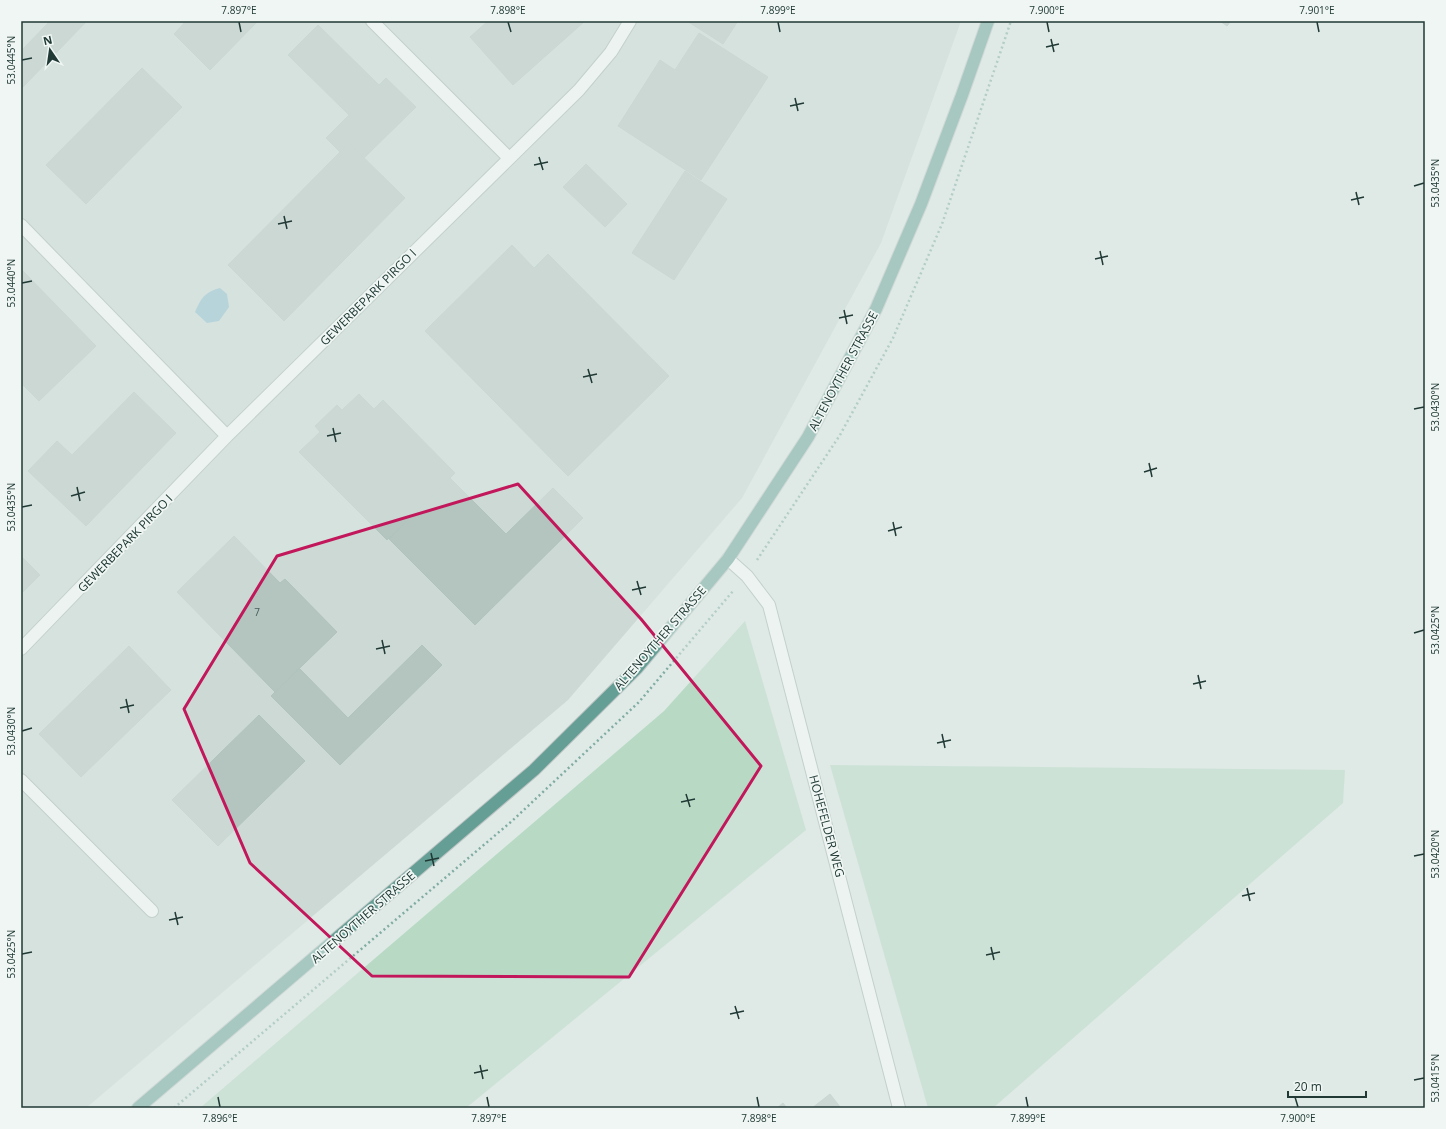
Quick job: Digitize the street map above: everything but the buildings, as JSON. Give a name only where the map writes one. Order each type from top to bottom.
[{"type":"main road","name":"ALTENOYTHER STRASSE","points":[[138,1108],[534,770],[637,668],[728,559],[808,437],[876,309],[926,189],[962,95],[988,21]]},
{"type":"street","points":[[372,21],[509,158]]},
{"type":"street","name":"GEWERBEPARK PIRGO I","points":[[21,649],[227,436],[579,90],[610,52],[630,21]]},
{"type":"street","points":[[21,225],[227,436]]},
{"type":"street","name":"HOHEFELDER WEG","points":[[728,559],[747,576],[769,605],[899,1108]]},
{"type":"street","points":[[21,780],[152,911]]},
{"type":"path","points":[[174,1108],[512,820],[639,702],[747,576],[840,435],[893,338],[942,224],[1011,21]]},
{"type":"highlighted area","points":[[518,484],[641,619],[761,766],[629,977],[372,976],[250,863],[184,709],[277,556]]},
{"type":"shaded area","points":[[21,21],[961,21],[881,243],[742,498],[568,700],[86,1108],[21,1108]]},
{"type":"green space","points":[[745,621],[806,830],[466,1108],[200,1108],[664,711]]},
{"type":"green space","points":[[830,765],[1345,770],[1343,803],[993,1108],[928,1108]]},
{"type":"water","points":[[220,288],[227,294],[229,307],[219,321],[207,323],[195,312],[204,296],[211,291]]}]
